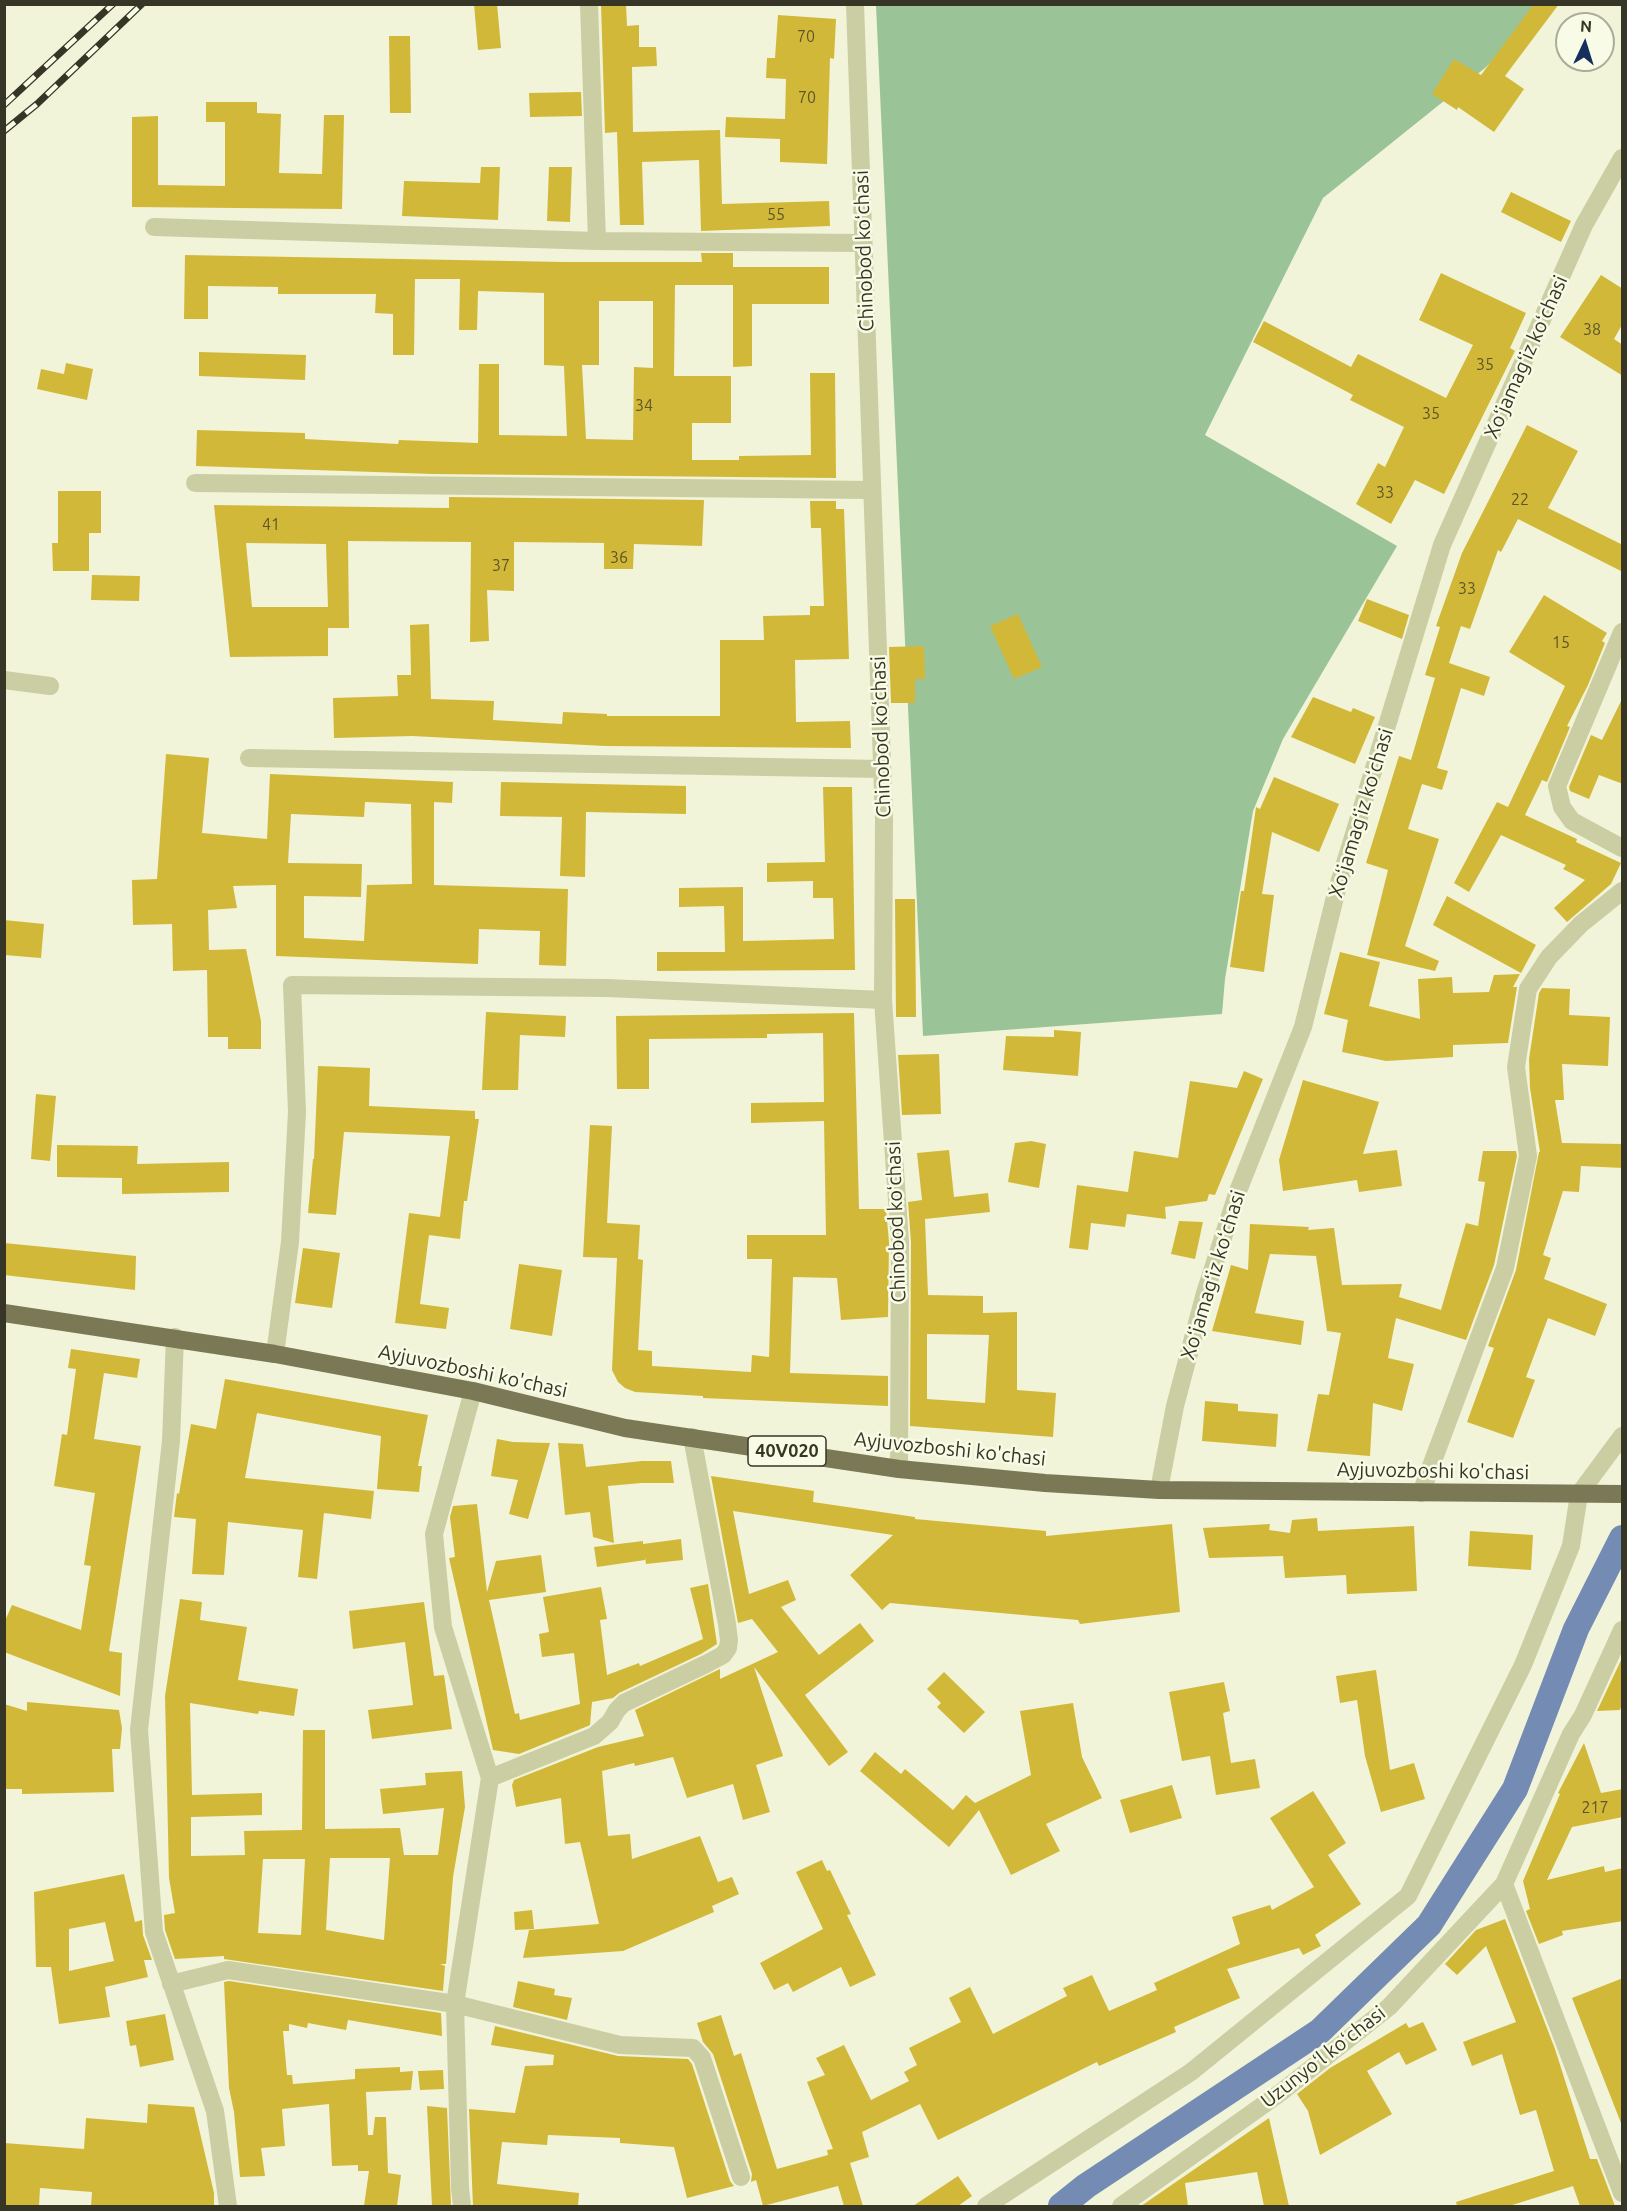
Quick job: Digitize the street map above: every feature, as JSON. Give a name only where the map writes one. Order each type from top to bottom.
[{"type":"main road","name":"Ayjuvozboshi ko'chasi","points":[[4,1313],[275,1354],[473,1391],[625,1428],[899,1469],[1046,1483],[1159,1490],[1579,1494]]},
{"type":"main road","name":"40V020","points":[[1579,1494],[1623,1494]]},
{"type":"street","points":[[589,4],[597,240]]},
{"type":"street","name":"Chinobod koʻchasi","points":[[855,4],[884,820],[883,1000],[900,1242],[899,1469]]},
{"type":"street","name":"Xoʻjamagʻiz koʻchasi","points":[[1159,1490],[1175,1406],[1205,1293],[1238,1191],[1304,1027],[1336,893],[1442,545],[1584,225],[1623,158]]},
{"type":"street","points":[[154,227],[597,240],[863,243]]},
{"type":"street","points":[[195,483],[872,490]]},
{"type":"street","points":[[1623,632],[1557,786],[1562,807],[1572,821],[1623,848]]},
{"type":"street","points":[[4,680],[50,686]]},
{"type":"street","points":[[249,758],[882,769]]},
{"type":"street","points":[[1421,1493],[1508,1257],[1528,1156],[1516,1067],[1528,989],[1549,957],[1581,924],[1623,891]]},
{"type":"street","points":[[275,1354],[290,1242],[297,1112],[292,985],[607,988],[883,1000]]},
{"type":"street","points":[[175,1338],[171,1441],[139,1730],[154,1932],[215,2111],[228,2206]]},
{"type":"street","points":[[462,2206],[459,2188],[455,2004],[490,1778],[443,1627],[434,1534],[473,1391]]},
{"type":"street","points":[[986,2206],[1191,2072],[1407,1896],[1523,1665],[1570,1546],[1579,1494],[1623,1436]]},
{"type":"street","points":[[490,1778],[594,1736],[610,1722],[624,1703],[706,1664],[723,1655],[728,1648],[727,1624],[692,1437]]},
{"type":"street","name":"Uzunyoʻl koʻchasi","points":[[1121,2206],[1280,2093],[1389,2007],[1504,1884],[1571,1734],[1583,1715],[1623,1630]]},
{"type":"street","points":[[1504,1884],[1623,2193]]},
{"type":"street","points":[[171,1984],[228,1970],[455,2004],[620,2045],[693,2048],[702,2058],[741,2177]]},
{"type":"green space","points":[[876,5],[1550,5],[1485,68],[1323,198],[1205,435],[1397,546],[1283,739],[1253,811],[1225,979],[1222,1014],[923,1036]]},
{"type":"building","points":[[474,4],[497,4],[501,48],[478,50]]},
{"type":"building","points":[[601,4],[626,4],[627,26],[639,25],[639,47],[656,47],[657,66],[632,67],[633,132],[720,130],[722,204],[829,201],[830,226],[701,231],[699,160],[642,162],[644,225],[620,225],[617,132],[605,133]]},
{"type":"building","points":[[1534,4],[1559,4],[1505,76],[1524,89],[1494,132],[1458,107],[1457,110],[1432,94],[1454,59],[1481,75]]},
{"type":"building","points":[[778,15],[836,19],[834,59],[830,58],[827,164],[780,162],[780,139],[725,137],[726,117],[785,119],[786,79],[766,78],[767,58],[775,58]]},
{"type":"building","points":[[389,36],[410,36],[411,113],[390,113]]},
{"type":"building","points":[[581,92],[582,116],[530,117],[529,93]]},
{"type":"building","points":[[206,102],[257,102],[257,113],[281,114],[279,173],[322,174],[324,115],[344,115],[342,209],[132,207],[132,117],[158,116],[158,185],[225,186],[225,122],[206,122]]},
{"type":"building","points":[[481,167],[500,167],[498,220],[402,216],[404,181],[480,183]]},
{"type":"building","points":[[549,167],[572,167],[570,222],[547,221]]},
{"type":"building","points":[[1511,192],[1571,221],[1561,242],[1501,212]]},
{"type":"building","points":[[701,253],[733,253],[733,285],[675,285],[674,376],[731,376],[731,423],[692,423],[692,460],[739,460],[739,456],[811,455],[810,373],[835,373],[836,478],[433,474],[196,466],[197,430],[305,433],[305,439],[398,444],[399,440],[478,443],[479,364],[499,364],[499,435],[567,436],[564,366],[544,365],[544,293],[478,291],[477,330],[459,330],[460,279],[415,279],[414,355],[393,355],[393,314],[375,313],[376,294],[278,294],[278,287],[208,286],[208,319],[184,319],[185,255],[564,262],[702,262]],"holes":[[[599,301],[653,301],[653,368],[634,367],[633,440],[586,439],[582,365],[599,365]]]},
{"type":"building","points":[[733,267],[829,267],[829,304],[752,304],[752,366],[733,367]]},
{"type":"building","points":[[1441,273],[1526,313],[1510,348],[1515,351],[1444,494],[1415,480],[1391,524],[1356,504],[1378,463],[1385,467],[1404,427],[1350,400],[1353,395],[1253,342],[1264,321],[1351,367],[1358,354],[1446,398],[1473,345],[1419,320]]},
{"type":"building","points":[[1601,275],[1623,289],[1623,323],[1614,339],[1623,345],[1623,376],[1560,337]]},
{"type":"building","points":[[199,352],[306,355],[305,380],[199,376]]},
{"type":"building","points":[[66,363],[93,369],[87,400],[37,389],[41,369],[64,374]]},
{"type":"building","points":[[1527,425],[1578,451],[1548,508],[1623,545],[1623,572],[1518,519],[1501,552],[1498,550],[1470,629],[1461,626],[1449,663],[1490,677],[1484,696],[1461,688],[1437,768],[1448,771],[1442,790],[1422,784],[1408,829],[1439,839],[1405,946],[1439,961],[1435,971],[1367,955],[1388,870],[1366,863],[1399,756],[1411,760],[1435,678],[1425,675],[1440,627],[1436,626],[1462,553]]},
{"type":"building","points":[[58,491],[101,491],[101,533],[89,533],[89,571],[53,571],[52,543],[58,543]]},
{"type":"building","points":[[449,497],[704,500],[702,546],[634,544],[633,569],[604,569],[604,543],[514,542],[514,591],[487,590],[489,641],[470,642],[471,542],[348,541],[349,628],[328,628],[328,656],[230,657],[214,505],[449,508]],"holes":[[[246,543],[326,544],[328,607],[252,607]]]},
{"type":"building","points":[[810,501],[836,501],[836,509],[844,509],[849,659],[795,660],[796,722],[850,721],[851,748],[605,746],[412,736],[334,738],[333,698],[398,696],[397,675],[411,675],[410,625],[429,624],[431,699],[494,701],[493,720],[562,724],[563,712],[607,714],[607,716],[720,716],[720,640],[764,640],[763,616],[810,615],[810,606],[824,606],[821,528],[811,528]]},
{"type":"building","points":[[92,575],[140,576],[139,601],[91,600]]},
{"type":"building","points":[[1544,595],[1607,633],[1602,641],[1605,643],[1588,685],[1567,726],[1570,727],[1547,782],[1542,780],[1525,815],[1621,863],[1611,884],[1567,922],[1554,908],[1585,880],[1563,869],[1566,865],[1501,835],[1469,892],[1454,883],[1497,802],[1508,807],[1565,686],[1509,652]]},
{"type":"building","points":[[1367,599],[1409,615],[1402,639],[1358,621]]},
{"type":"building","points":[[1018,614],[1042,667],[1014,679],[990,626]]},
{"type":"building","points":[[924,646],[925,679],[915,679],[915,703],[891,703],[889,647]]},
{"type":"building","points":[[1313,697],[1351,712],[1353,708],[1375,717],[1355,764],[1291,737]]},
{"type":"building","points":[[1623,697],[1623,784],[1599,775],[1589,799],[1570,791],[1569,787],[1591,735],[1602,740]]},
{"type":"building","points":[[166,754],[209,758],[202,833],[267,839],[270,774],[453,782],[452,803],[434,802],[434,885],[568,889],[566,966],[539,965],[540,931],[479,929],[478,964],[276,956],[276,885],[233,886],[237,908],[208,910],[209,950],[246,949],[261,1021],[261,1049],[228,1049],[228,1037],[208,1037],[207,970],[173,971],[172,924],[133,925],[132,880],[157,879]],"holes":[[[365,802],[411,804],[412,884],[367,885],[364,941],[304,938],[304,896],[361,897],[362,864],[288,863],[291,814],[364,817]]]},
{"type":"building","points":[[1274,777],[1339,804],[1319,852],[1272,832],[1262,894],[1274,895],[1264,972],[1230,967],[1256,807],[1260,809]]},
{"type":"building","points":[[501,782],[686,786],[686,814],[586,812],[585,877],[560,876],[562,817],[500,816]]},
{"type":"building","points":[[823,787],[852,787],[855,970],[657,971],[657,952],[725,952],[724,906],[679,907],[679,888],[743,887],[743,941],[834,939],[833,898],[813,898],[813,881],[767,882],[767,863],[825,862]]},
{"type":"building","points":[[1447,896],[1536,945],[1521,973],[1433,925]]},
{"type":"building","points":[[895,899],[915,899],[916,1017],[896,1017]]},
{"type":"building","points":[[4,920],[44,924],[41,958],[4,955]]},
{"type":"building","points":[[1340,952],[1380,962],[1369,1006],[1420,1019],[1418,979],[1452,977],[1453,993],[1489,992],[1494,975],[1520,974],[1513,987],[1517,987],[1508,1043],[1453,1045],[1453,1057],[1386,1061],[1342,1052],[1348,1020],[1324,1014]]},
{"type":"building","points":[[1542,988],[1570,989],[1569,1015],[1610,1017],[1608,1066],[1562,1064],[1564,1100],[1555,1100],[1562,1143],[1623,1144],[1623,1168],[1581,1166],[1579,1192],[1563,1191],[1543,1255],[1551,1258],[1544,1279],[1607,1304],[1595,1336],[1548,1318],[1526,1377],[1535,1380],[1513,1438],[1467,1422],[1494,1348],[1488,1346],[1516,1270],[1540,1152],[1530,1088],[1529,1059],[1539,993]]},
{"type":"building","points":[[486,1012],[566,1016],[565,1037],[520,1035],[518,1090],[482,1090]]},
{"type":"building","points":[[854,1013],[859,1209],[886,1209],[889,1242],[888,1317],[841,1320],[837,1278],[793,1277],[790,1373],[888,1376],[888,1406],[703,1398],[703,1396],[635,1392],[625,1388],[618,1382],[612,1370],[617,1258],[583,1257],[590,1125],[612,1126],[607,1223],[640,1225],[638,1259],[643,1260],[638,1350],[652,1351],[652,1366],[751,1372],[752,1355],[769,1357],[772,1259],[747,1259],[747,1235],[826,1235],[824,1121],[751,1123],[751,1103],[824,1102],[823,1033],[767,1034],[767,1038],[649,1039],[649,1089],[617,1089],[616,1016]]},
{"type":"building","points":[[1054,1030],[1081,1032],[1078,1076],[1003,1070],[1006,1036],[1054,1037]]},
{"type":"building","points":[[939,1054],[941,1114],[902,1115],[898,1055]]},
{"type":"building","points":[[318,1066],[370,1068],[369,1106],[475,1111],[475,1119],[479,1119],[467,1201],[464,1201],[460,1239],[429,1235],[420,1304],[449,1308],[446,1329],[395,1323],[409,1213],[440,1217],[450,1136],[344,1132],[336,1215],[308,1213],[314,1159]]},
{"type":"building","points":[[1244,1071],[1263,1079],[1215,1195],[1209,1194],[1207,1201],[1165,1207],[1166,1219],[1127,1214],[1125,1227],[1091,1223],[1088,1250],[1069,1248],[1077,1185],[1128,1192],[1134,1151],[1178,1158],[1190,1081],[1237,1088]]},
{"type":"building","points":[[1303,1080],[1379,1102],[1363,1154],[1397,1150],[1402,1186],[1359,1192],[1357,1180],[1283,1191],[1279,1160]]},
{"type":"building","points":[[36,1094],[56,1096],[50,1161],[31,1159]]},
{"type":"building","points":[[1031,1141],[1046,1144],[1039,1188],[1008,1182],[1015,1143]]},
{"type":"building","points":[[57,1145],[138,1146],[137,1164],[229,1162],[229,1192],[122,1194],[122,1178],[57,1177]]},
{"type":"building","points":[[949,1150],[954,1197],[988,1193],[990,1212],[925,1219],[928,1295],[983,1296],[983,1313],[1017,1312],[1017,1390],[1056,1393],[1053,1437],[910,1426],[911,1242],[908,1202],[922,1200],[917,1153]],"holes":[[[927,1334],[989,1335],[985,1403],[927,1399]]]},
{"type":"building","points":[[1483,1151],[1516,1151],[1517,1156],[1494,1265],[1466,1340],[1396,1318],[1388,1358],[1414,1364],[1402,1411],[1373,1403],[1370,1456],[1307,1451],[1318,1394],[1329,1395],[1341,1333],[1327,1331],[1316,1256],[1270,1254],[1255,1313],[1304,1321],[1301,1345],[1212,1331],[1231,1265],[1248,1270],[1250,1224],[1309,1227],[1308,1230],[1334,1228],[1342,1285],[1402,1284],[1399,1297],[1441,1310],[1466,1223],[1478,1226],[1485,1182],[1478,1181]]},
{"type":"building","points":[[1179,1221],[1203,1222],[1195,1259],[1171,1254]]},
{"type":"building","points":[[4,1243],[136,1256],[135,1290],[4,1275]]},
{"type":"building","points":[[303,1248],[340,1253],[332,1308],[295,1303]]},
{"type":"building","points":[[519,1264],[562,1270],[552,1336],[510,1329]]},
{"type":"building","points":[[71,1349],[140,1359],[137,1378],[104,1373],[94,1439],[141,1446],[109,1651],[122,1653],[120,1696],[4,1652],[4,1623],[12,1605],[81,1630],[91,1566],[84,1565],[95,1493],[54,1486],[62,1434],[67,1435],[76,1369],[68,1368]]},
{"type":"building","points":[[225,1379],[428,1415],[418,1466],[422,1466],[419,1492],[377,1489],[381,1436],[257,1413],[245,1478],[374,1491],[371,1519],[324,1513],[317,1579],[298,1577],[303,1530],[228,1522],[224,1575],[192,1574],[196,1519],[174,1517],[177,1493],[179,1494],[191,1424],[216,1429]]},
{"type":"building","points":[[1205,1401],[1238,1404],[1238,1411],[1278,1414],[1276,1447],[1202,1441]]},
{"type":"building","points":[[497,1439],[550,1443],[528,1519],[509,1514],[518,1480],[491,1476]]},
{"type":"building","points":[[558,1443],[583,1444],[586,1467],[642,1461],[671,1461],[674,1483],[608,1486],[614,1543],[593,1537],[590,1512],[565,1515]]},
{"type":"building","points":[[711,1476],[814,1491],[813,1502],[915,1517],[915,1519],[1046,1531],[1046,1536],[1172,1524],[1180,1612],[1080,1624],[1078,1620],[890,1603],[882,1610],[850,1575],[893,1535],[733,1511],[749,1594],[788,1580],[796,1600],[781,1607],[819,1655],[860,1623],[874,1641],[805,1695],[848,1752],[829,1766],[754,1667],[783,1756],[756,1765],[770,1812],[743,1820],[733,1784],[687,1798],[673,1757],[602,1771],[608,1836],[630,1834],[632,1859],[700,1836],[718,1882],[732,1877],[739,1894],[712,1906],[714,1912],[623,1951],[523,1958],[529,1930],[599,1924],[580,1842],[565,1844],[561,1798],[516,1807],[512,1785],[514,1780],[598,1747],[644,1736],[635,1710],[720,1669],[720,1679],[778,1652],[752,1619],[738,1623]]},
{"type":"building","points":[[477,1504],[487,1592],[496,1561],[541,1555],[546,1592],[489,1600],[515,1714],[519,1713],[520,1720],[580,1704],[574,1653],[542,1657],[539,1634],[549,1632],[543,1597],[601,1587],[607,1619],[600,1620],[607,1675],[639,1663],[640,1666],[703,1639],[690,1588],[708,1584],[717,1644],[613,1698],[592,1702],[590,1725],[588,1726],[519,1754],[493,1750],[449,1558],[455,1557],[450,1517],[453,1506]]},
{"type":"building","points":[[1317,1518],[1318,1531],[1414,1526],[1417,1591],[1347,1594],[1346,1575],[1285,1578],[1283,1556],[1209,1558],[1203,1528],[1270,1524],[1269,1530],[1290,1533],[1292,1520]]},
{"type":"building","points":[[1470,1531],[1533,1535],[1531,1570],[1468,1566]]},
{"type":"building","points":[[681,1539],[683,1560],[646,1564],[645,1557],[645,1560],[597,1567],[594,1547]]},
{"type":"building","points":[[180,1599],[202,1602],[200,1620],[247,1627],[238,1680],[298,1689],[294,1716],[259,1711],[258,1714],[190,1703],[192,1795],[262,1793],[262,1815],[191,1817],[191,1856],[245,1855],[244,1831],[302,1830],[303,1730],[325,1730],[325,1829],[400,1828],[404,1855],[438,1855],[444,1808],[383,1814],[380,1789],[426,1785],[425,1773],[462,1771],[465,1807],[453,1877],[446,1964],[440,1964],[445,1966],[443,1991],[224,1959],[224,1956],[175,1959],[165,1930],[164,1915],[175,1913],[169,1878],[165,1696]],"holes":[[[330,1858],[390,1858],[384,1940],[326,1930]],[[263,1859],[305,1859],[301,1935],[258,1933]]]},
{"type":"building","points":[[424,1602],[434,1676],[444,1675],[452,1729],[372,1739],[368,1710],[413,1705],[405,1642],[353,1649],[349,1611]]},
{"type":"building","points":[[1623,1656],[1623,1701],[1620,1710],[1597,1711]]},
{"type":"building","points":[[1376,1670],[1390,1770],[1414,1763],[1425,1799],[1381,1812],[1365,1756],[1357,1700],[1340,1703],[1336,1676]]},
{"type":"building","points":[[944,1672],[985,1712],[964,1733],[937,1707],[941,1703],[927,1689]]},
{"type":"building","points":[[1224,1682],[1230,1711],[1223,1713],[1231,1763],[1255,1759],[1260,1788],[1216,1795],[1210,1756],[1182,1761],[1169,1692]]},
{"type":"building","points":[[27,1702],[119,1710],[122,1728],[120,1749],[112,1749],[114,1792],[22,1794],[22,1789],[4,1789],[4,1704],[27,1711]]},
{"type":"building","points":[[1073,1703],[1082,1757],[1102,1798],[1046,1824],[1060,1851],[1011,1875],[979,1810],[949,1847],[860,1771],[875,1752],[901,1774],[905,1769],[953,1810],[966,1795],[975,1803],[1031,1775],[1020,1711]]},
{"type":"building","points":[[1584,1743],[1601,1793],[1623,1789],[1623,1817],[1572,1827],[1547,1880],[1604,1866],[1605,1872],[1623,1868],[1623,1921],[1562,1931],[1563,1935],[1539,1944],[1526,1911],[1530,1909],[1523,1881],[1560,1794],[1558,1793]]},
{"type":"building","points":[[1172,1785],[1182,1818],[1130,1833],[1120,1800]]},
{"type":"building","points":[[1313,1791],[1346,1843],[1328,1855],[1361,1904],[1315,1935],[1321,1946],[1303,1955],[1299,1948],[1227,1969],[1240,1998],[1174,2027],[1176,2032],[1099,2066],[1097,2062],[938,2140],[920,2104],[862,2132],[869,2157],[850,2163],[863,2206],[844,2206],[838,2186],[763,2206],[756,2180],[751,2182],[752,2174],[713,2054],[703,2042],[697,2023],[721,2015],[734,2056],[741,2053],[777,2169],[828,2155],[827,2150],[833,2149],[807,2082],[825,2075],[816,2058],[844,2045],[871,2100],[909,2081],[904,2072],[917,2065],[909,2048],[961,2022],[949,1998],[970,1987],[993,2034],[1067,1996],[1063,1988],[1092,1975],[1109,2011],[1157,1990],[1154,1983],[1240,1944],[1232,1917],[1270,1905],[1272,1910],[1314,1887],[1270,1818]]},
{"type":"building","points":[[822,1860],[827,1871],[830,1870],[851,1914],[847,1915],[876,1975],[850,1987],[841,1967],[793,1992],[788,1983],[774,1990],[760,1963],[823,1929],[796,1872]]},
{"type":"building","points":[[124,1874],[135,1922],[142,1920],[143,1935],[152,1960],[144,1960],[148,1977],[105,1987],[110,2017],[59,2024],[51,1967],[36,1967],[34,1892]],"holes":[[[105,1922],[114,1961],[69,1971],[69,1929]]]},
{"type":"building","points":[[532,1910],[534,1929],[515,1930],[514,1912]]},
{"type":"building","points":[[1505,1919],[1555,2049],[1590,2159],[1597,2159],[1615,2206],[1580,2206],[1573,2186],[1509,2206],[1457,2206],[1456,2202],[1554,2171],[1536,2110],[1520,2115],[1502,2054],[1472,2066],[1463,2042],[1516,2022],[1486,1946],[1457,1975],[1445,1964],[1476,1930]]},
{"type":"building","points":[[1623,1978],[1623,2123],[1621,2123],[1572,1998]]},
{"type":"building","points":[[518,1981],[555,1989],[554,1995],[572,1998],[567,2020],[513,2007]]},
{"type":"building","points":[[224,1982],[441,2013],[442,2036],[348,2020],[346,2030],[308,2023],[307,2028],[289,2024],[289,2031],[283,2031],[287,2075],[292,2075],[293,2084],[355,2079],[355,2069],[400,2067],[400,2072],[413,2071],[411,2090],[366,2092],[368,2135],[373,2135],[375,2117],[386,2117],[388,2173],[401,2175],[397,2206],[364,2206],[369,2171],[358,2171],[358,2165],[332,2166],[329,2104],[282,2109],[285,2146],[261,2148],[265,2176],[240,2177],[234,2112],[229,2088]]},
{"type":"building","points":[[165,2014],[174,2060],[140,2067],[136,2045],[130,2046],[126,2021]]},
{"type":"building","points":[[1423,2022],[1437,2050],[1406,2065],[1399,2052],[1367,2071],[1392,2114],[1320,2155],[1308,2111],[1297,2094],[1330,2068],[1406,2023],[1409,2028]]},
{"type":"building","points":[[495,2026],[618,2056],[688,2059],[692,2064],[730,2181],[734,2186],[687,2198],[674,2147],[620,2143],[620,2138],[548,2135],[547,2145],[502,2142],[497,2184],[579,2193],[578,2206],[473,2206],[469,2109],[515,2113],[525,2066],[553,2065],[554,2055],[491,2045]]},
{"type":"building","points":[[443,2070],[444,2089],[420,2090],[418,2071]]},
{"type":"building","points":[[148,2104],[194,2107],[214,2193],[214,2206],[91,2206],[92,2192],[40,2188],[39,2206],[4,2206],[4,2143],[84,2149],[86,2118],[147,2123]]},
{"type":"building","points":[[427,2106],[447,2108],[451,2206],[432,2206]]},
{"type":"building","points":[[1269,2118],[1289,2206],[1264,2206],[1257,2172],[1185,2183],[1188,2206],[1141,2206]]},
{"type":"building","points":[[958,2176],[972,2196],[958,2206],[913,2206]]},
{"type":"waterway","points":[[1061,2206],[1086,2186],[1320,2031],[1429,1925],[1515,1789],[1576,1629],[1622,1538]]},
{"type":"railway","points":[[4,105],[113,4]]},
{"type":"railway","points":[[4,131],[37,104],[142,4]]}]
